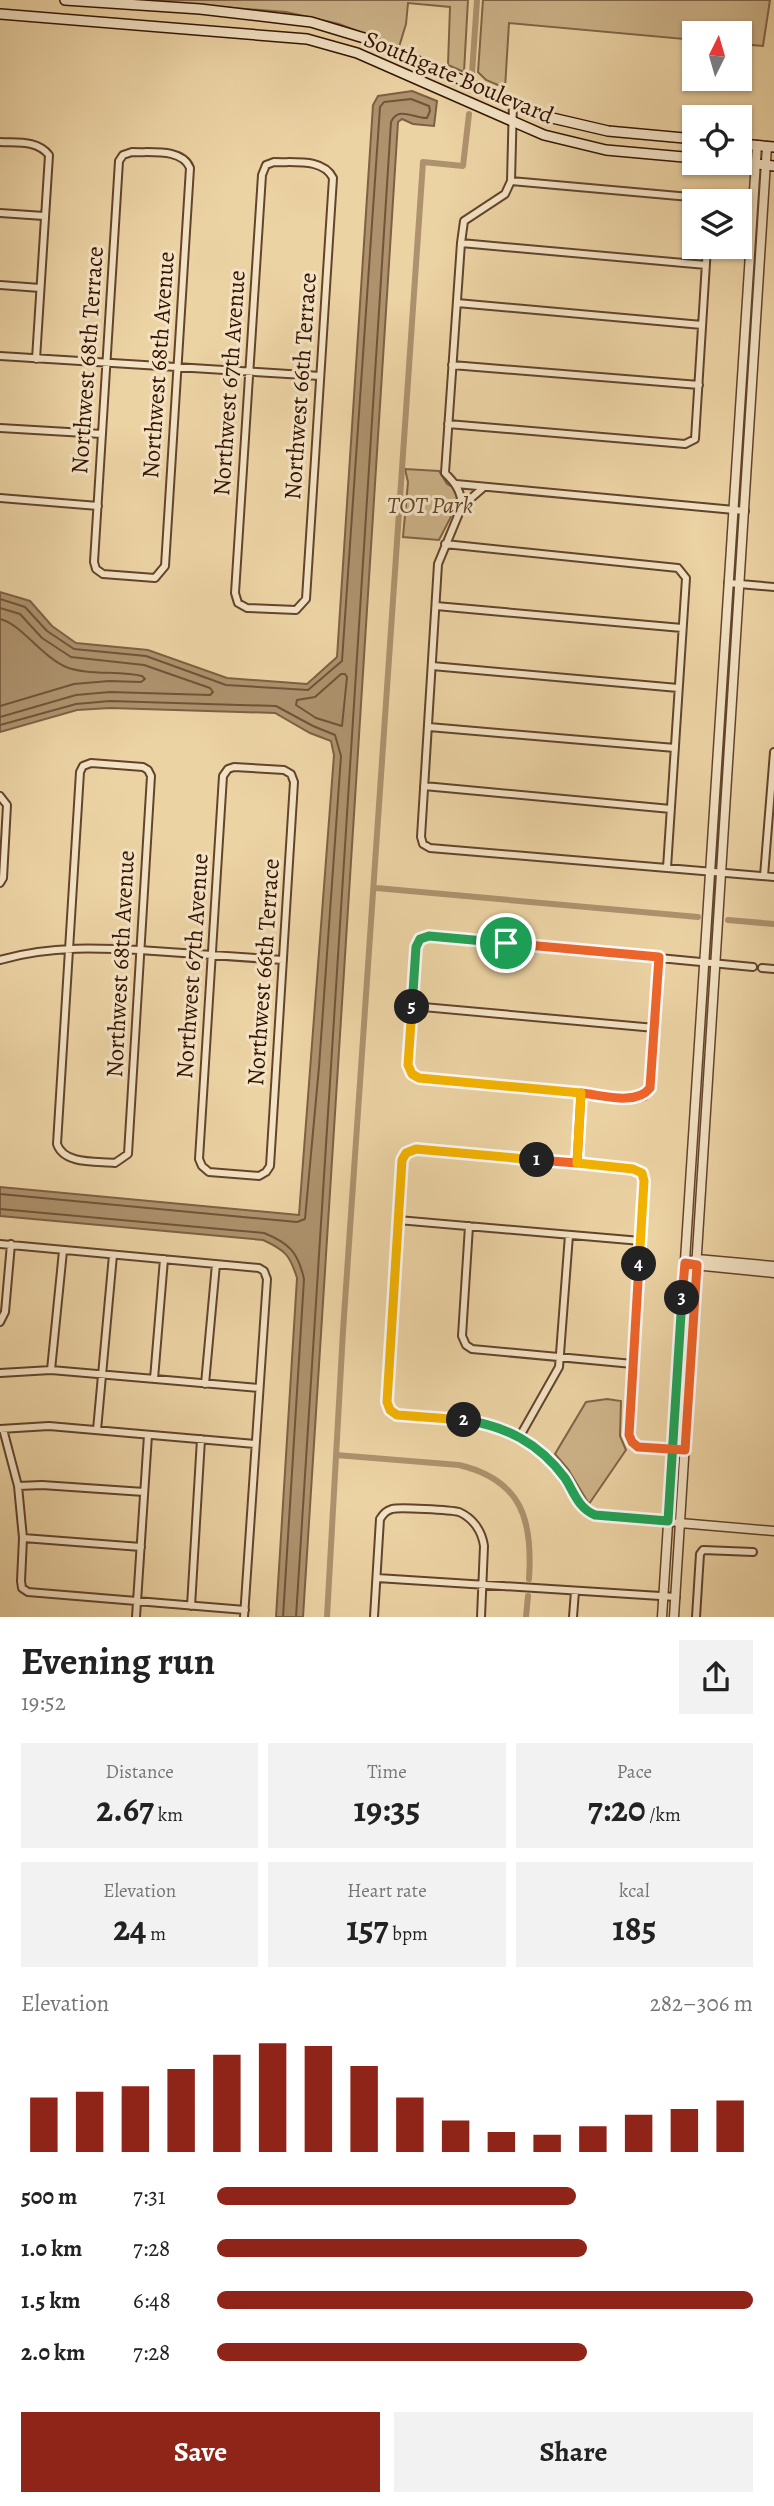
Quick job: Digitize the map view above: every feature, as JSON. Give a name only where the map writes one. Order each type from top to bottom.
[{"type":"main road","name":"Southgate Boulevard","points":[[65,0],[200,9],[311,22],[364,38],[548,117],[619,133],[682,138]]},
{"type":"main road","name":"Southgate Boulevard","points":[[0,14],[307,39],[357,54],[544,135],[593,147],[682,157]]},
{"type":"main road","points":[[752,145],[771,146]]},
{"type":"main road","points":[[752,164],[770,165]]},
{"type":"street","points":[[462,506],[461,494],[456,484],[445,473],[461,243],[464,221],[505,194],[511,181],[513,102]]},
{"type":"street","points":[[0,142],[34,144],[42,147],[49,155],[36,359]]},
{"type":"street","points":[[662,1617],[757,145]]},
{"type":"street","points":[[674,1617],[740,584],[771,146]]},
{"type":"street","name":"Northwest 68th Avenue","points":[[96,569],[103,575],[155,578],[165,566],[190,168],[187,159],[179,155],[132,152],[123,155]]},
{"type":"street","name":"Northwest 68th Terrace","points":[[96,569],[119,161],[123,155]]},
{"type":"street","name":"Northwest 66th Terrace","points":[[266,165],[274,162],[320,165],[329,169],[333,178],[306,599],[302,605]]},
{"type":"street","name":"Northwest 67th Avenue","points":[[266,165],[262,175],[235,593],[238,603],[247,608],[296,610],[302,605]]},
{"type":"street","points":[[511,181],[682,196]]},
{"type":"street","points":[[0,213],[44,216]]},
{"type":"street","points":[[461,243],[706,265]]},
{"type":"street","points":[[448,424],[691,443],[695,439],[707,259]]},
{"type":"street","points":[[0,285],[40,288]]},
{"type":"street","points":[[457,303],[702,325]]},
{"type":"street","points":[[0,356],[320,376]]},
{"type":"street","points":[[452,365],[699,385]]},
{"type":"street","points":[[0,428],[102,434]]},
{"type":"street","points":[[456,484],[745,511]]},
{"type":"street","points":[[484,487],[462,506],[438,564],[421,837],[423,844],[429,848],[774,877]]},
{"type":"street","points":[[0,498],[98,506]]},
{"type":"street","points":[[445,544],[678,568],[683,572],[686,578],[667,868]]},
{"type":"street","points":[[728,583],[774,587]]},
{"type":"street","points":[[436,606],[682,628]]},
{"type":"street","points":[[432,666],[678,688]]},
{"type":"street","points":[[429,727],[675,748]]},
{"type":"street","points":[[764,876],[772,804],[774,752]]},
{"type":"street","name":"Northwest 68th Avenue","points":[[91,763],[143,766],[151,776],[141,950],[128,1154],[116,1163],[68,1158],[60,1152],[57,1144],[80,772],[83,766],[91,763]]},
{"type":"street","name":"Northwest 66th Terrace","points":[[228,769],[234,767],[284,770],[291,774],[294,782],[270,1166],[267,1172]]},
{"type":"street","name":"Northwest 67th Avenue","points":[[228,769],[223,776],[199,1159],[209,1172],[259,1176],[267,1172]]},
{"type":"street","points":[[424,786],[671,809]]},
{"type":"street","points":[[0,883],[3,878],[7,805],[2,798]]},
{"type":"street","points":[[659,957],[650,1088],[644,1096],[634,1098],[419,1078],[412,1074],[408,1065],[416,947],[420,939],[429,936],[704,961],[753,967]]},
{"type":"street","points":[[0,960],[69,948],[283,960]]},
{"type":"street","points":[[762,968],[774,969]]},
{"type":"street","points":[[412,1006],[654,1028]]},
{"type":"street","points":[[577,1163],[581,1093]]},
{"type":"street","points":[[685,1450],[638,1447],[629,1435],[644,1181],[642,1173],[633,1169],[577,1163],[416,1149],[406,1153],[402,1160],[398,1220],[387,1402],[390,1410],[397,1415],[466,1420],[494,1425],[520,1436],[552,1462],[581,1506],[595,1515],[774,1531]]},
{"type":"street","points":[[398,1220],[640,1241]]},
{"type":"street","points":[[469,1226],[462,1336],[466,1345],[472,1349],[633,1364]]},
{"type":"street","points":[[520,1436],[559,1367],[569,1235]]},
{"type":"street","points":[[0,1244],[259,1268],[264,1271],[267,1279],[245,1614],[191,1606],[28,1592],[20,1581],[23,1538],[18,1486],[1,1429],[49,1426],[255,1444]]},
{"type":"street","points":[[2,1320],[11,1244]]},
{"type":"street","points":[[51,1370],[63,1251]]},
{"type":"street","points":[[97,1430],[113,1255]]},
{"type":"street","points":[[154,1380],[164,1259]]},
{"type":"street","points":[[697,1262],[774,1273]]},
{"type":"street","points":[[685,1263],[774,1266]]},
{"type":"street","points":[[205,1384],[216,1264]]},
{"type":"street","points":[[0,1373],[51,1370],[259,1388]]},
{"type":"street","points":[[136,1617],[148,1435]]},
{"type":"street","points":[[191,1606],[201,1439]]},
{"type":"street","points":[[18,1486],[42,1485],[144,1492]]},
{"type":"street","points":[[374,1617],[380,1519],[384,1512],[395,1508],[458,1512],[475,1524],[483,1535],[481,1617]]},
{"type":"street","points":[[23,1538],[141,1547]]},
{"type":"street","points":[[696,1617],[700,1554],[703,1550],[709,1548],[753,1552]]},
{"type":"street","points":[[377,1578],[676,1597]]},
{"type":"street","points":[[573,1617],[575,1591]]},
{"type":"green space","points":[[126,0],[468,0],[464,72],[448,65],[450,7],[408,3],[406,24],[399,47],[339,24],[286,12]]},
{"type":"green space","points":[[483,0],[770,0],[763,46],[752,45],[752,21],[682,21],[682,39],[509,23],[505,88],[486,80],[478,72]]},
{"type":"green space","name":"TOT Park","points":[[405,469],[439,471],[447,484],[455,488],[458,503],[439,540],[403,537],[408,482]]},
{"type":"green space","points":[[607,1399],[621,1401],[620,1436],[626,1450],[589,1504],[568,1469],[555,1454],[586,1402]]},
{"type":"water","points":[[412,91],[437,101],[434,126],[413,124],[402,119],[398,122],[303,1617],[276,1617],[297,1278],[289,1259],[282,1250],[263,1240],[0,1216],[0,1187],[299,1215],[334,755],[331,741],[310,733],[275,713],[110,708],[77,710],[0,732],[0,592],[30,601],[52,626],[76,643],[148,650],[227,678],[307,684],[337,657],[373,105],[378,96]]},
{"type":"waterway","points":[[472,74],[477,0]]},
{"type":"waterway","points":[[327,1617],[343,1331],[423,162],[463,166],[469,114]]},
{"type":"waterway","points":[[376,888],[698,917]]},
{"type":"waterway","points":[[728,920],[774,924]]},
{"type":"waterway","points":[[336,1455],[459,1465],[497,1481],[510,1492],[525,1521],[529,1538],[529,1579]]},
{"type":"waterway","points":[[526,1617],[528,1596]]},
{"type":"route","points":[[506,943],[429,936],[420,939],[416,947],[408,1065],[412,1074],[419,1078],[581,1093],[577,1163],[633,1169],[642,1173],[644,1181],[629,1435],[638,1447],[673,1449],[685,1450],[697,1265],[685,1263],[673,1449],[668,1521],[595,1515],[581,1506],[552,1462],[520,1436],[494,1425],[466,1420],[397,1415],[390,1410],[387,1402],[402,1160],[406,1153],[416,1149],[577,1163],[581,1093],[634,1098],[644,1096],[650,1088],[659,957],[506,943]]}]
